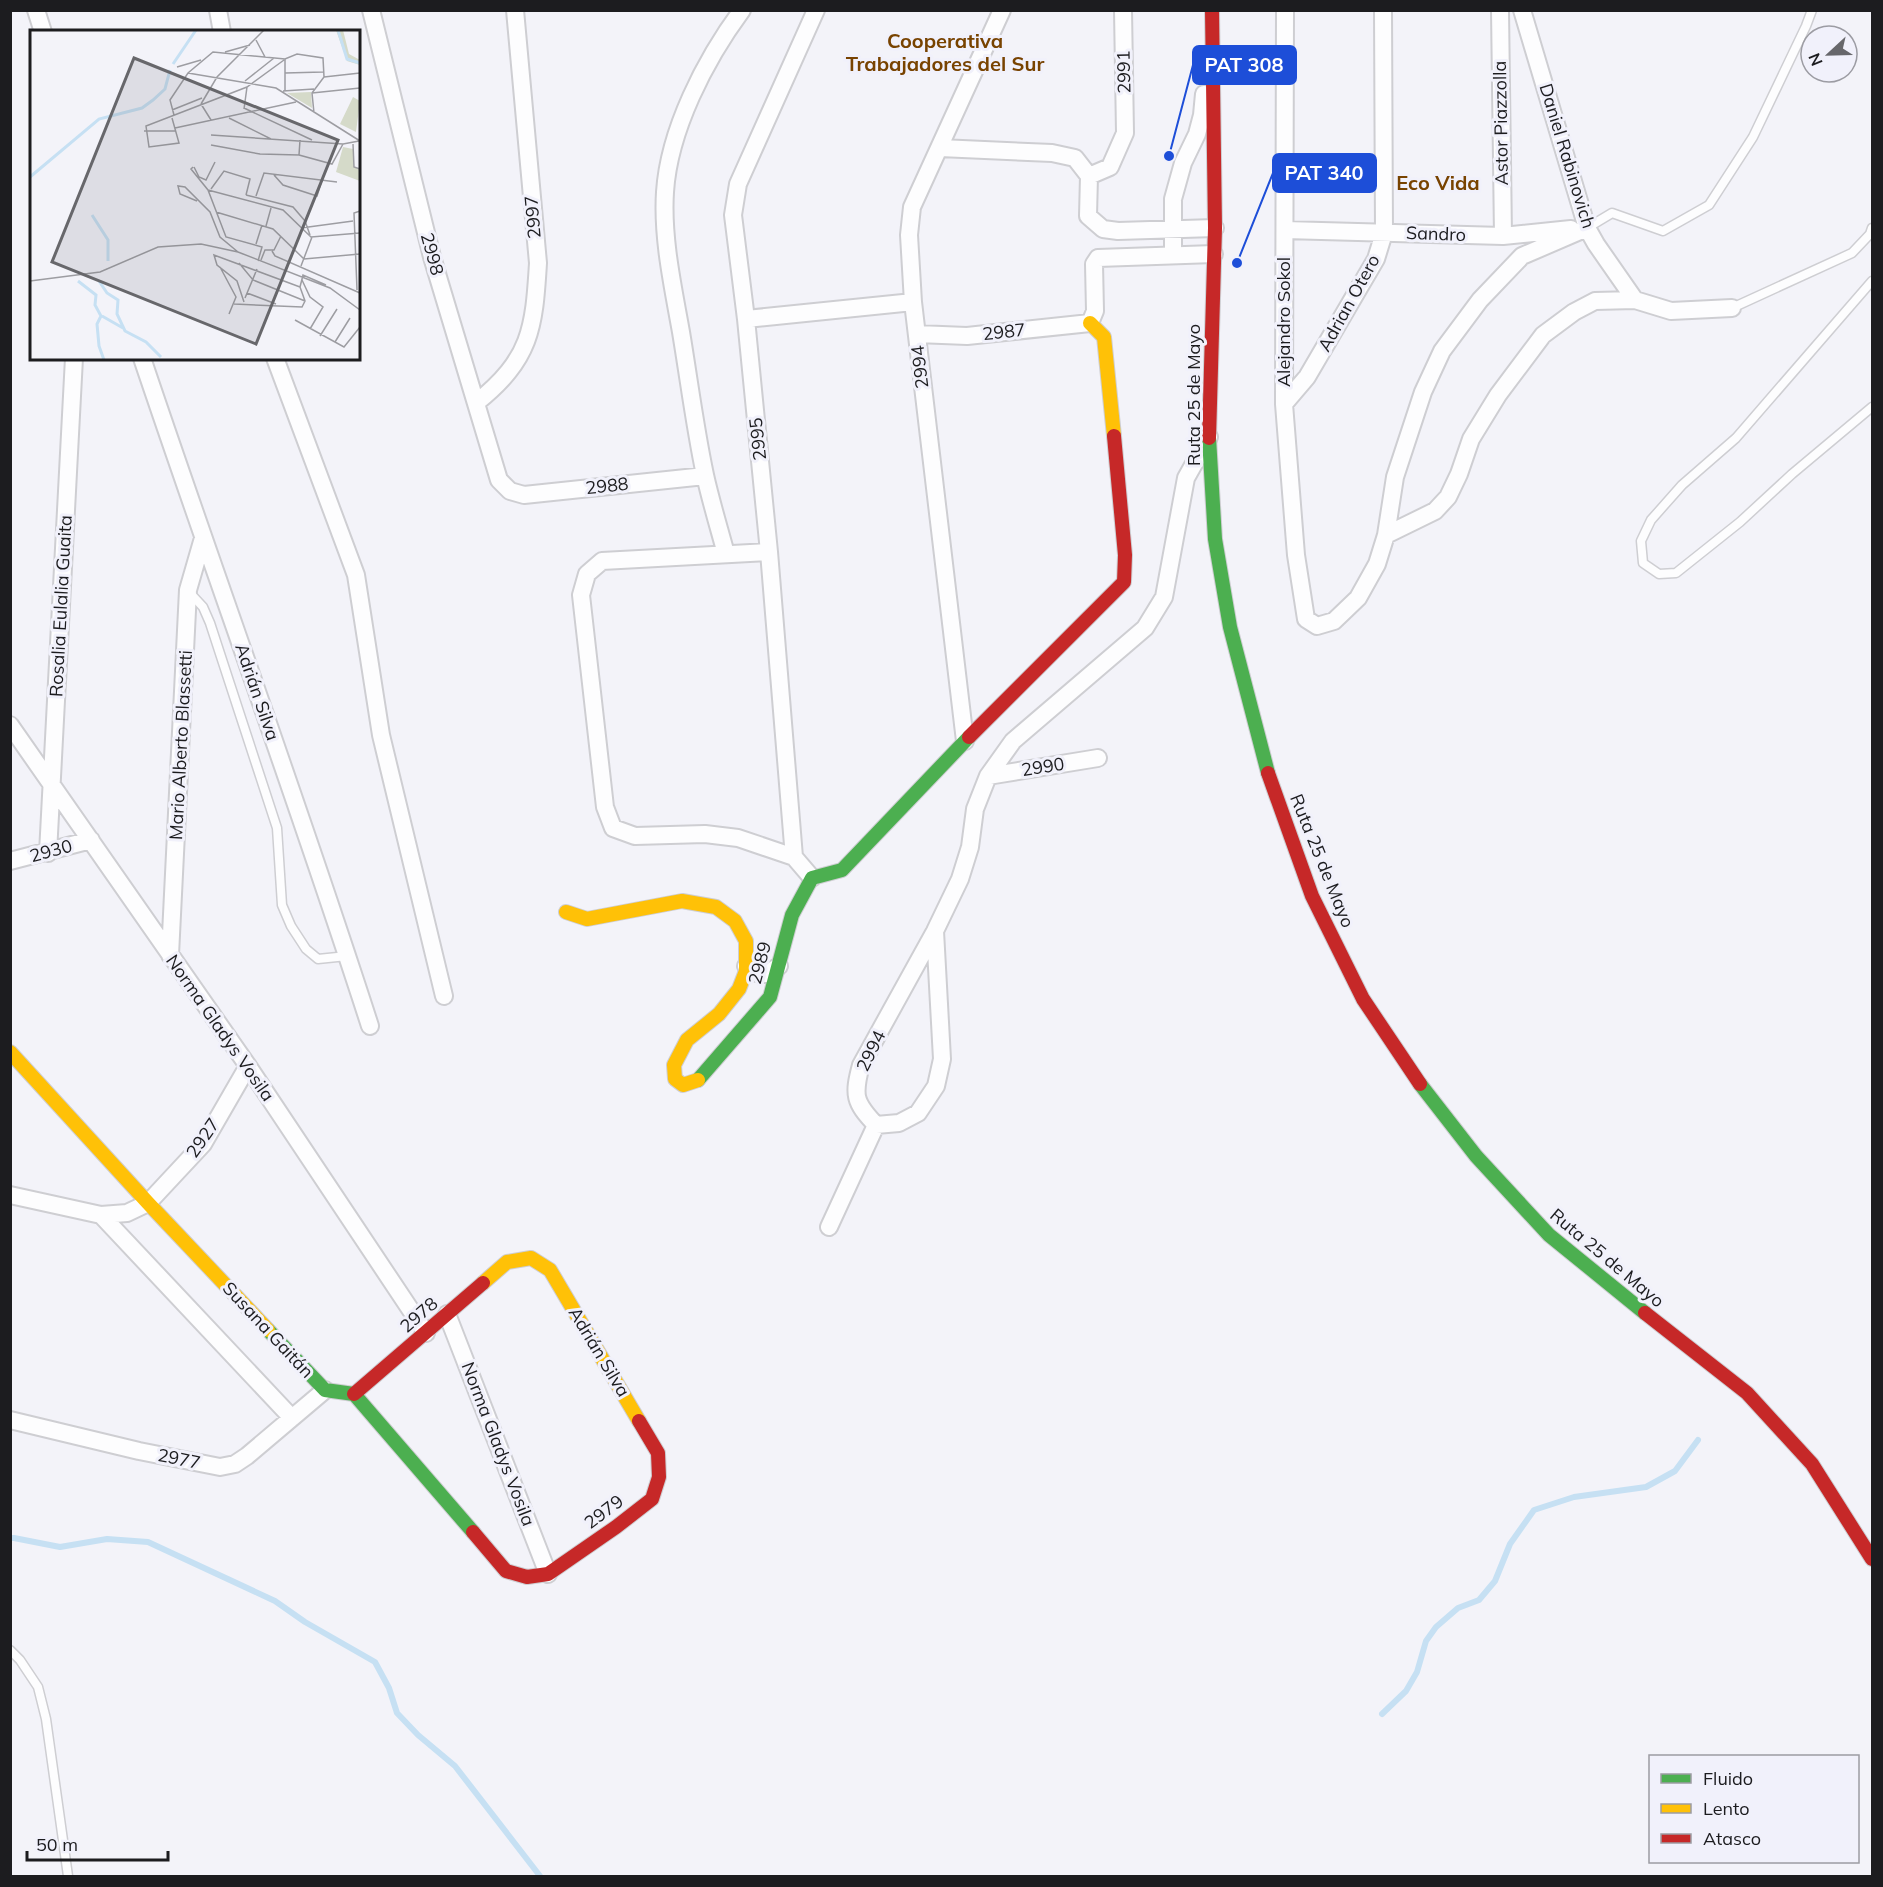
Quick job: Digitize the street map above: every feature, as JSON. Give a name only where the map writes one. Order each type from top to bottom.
[{"type":"street","points":[[36,10],[42,30]]},
{"type":"street","points":[[218,10],[222,30]]},
{"type":"street","name":"2998","points":[[371,10],[432,257],[499,480],[510,492]]},
{"type":"street","name":"2997","points":[[476,402],[490,392],[522,354],[532,331],[536,297],[538,263],[515,10]]},
{"type":"street","points":[[726,554],[705,476],[673,284],[666,233],[665,192],[673,144],[691,99],[718,42],[742,10]]},
{"type":"street","name":"2995","points":[[794,857],[769,552],[746,319],[733,215],[738,184],[816,10]]},
{"type":"street","name":"2994","points":[[965,741],[916,334],[909,235],[912,207],[1002,10]]},
{"type":"street","name":"2991","points":[[1089,176],[1110,167],[1125,133],[1124,10]]},
{"type":"street","name":"Ruta 25 de Mayo","points":[[1212,10],[1215,228],[1209,437],[1215,539],[1228,616],[1263,761],[1312,896],[1363,999],[1424,1090],[1476,1156],[1549,1235],[1747,1393],[1812,1464],[1872,1559]]},
{"type":"street","name":"Alejandro Sokol","points":[[1285,10],[1284,404],[1296,555],[1306,619],[1317,626],[1334,621],[1358,598],[1377,564],[1386,535]]},
{"type":"street","name":"Adrian Otero","points":[[1284,404],[1307,377],[1376,259],[1384,233],[1383,10]]},
{"type":"street","name":"Astor Piazzolla","points":[[1500,10],[1503,236]]},
{"type":"street","name":"Daniel Rabinovich","points":[[1522,10],[1587,228],[1635,300]]},
{"type":"street","points":[[1173,255],[1173,199],[1176,183],[1197,134],[1213,52]]},
{"type":"street","points":[[940,148],[1052,153],[1075,158],[1089,176],[1088,216],[1103,229],[1118,231],[1215,228]]},
{"type":"street","points":[[1386,535],[1395,477],[1423,392],[1442,351],[1480,300],[1522,256],[1587,228]]},
{"type":"street","name":"Sandro","points":[[1285,230],[1503,236],[1587,228]]},
{"type":"street","points":[[769,552],[602,561],[587,574],[581,595],[605,807],[614,828],[635,836],[705,834],[738,838],[794,857],[812,878],[842,870],[965,741],[1124,582],[1125,555],[1104,337],[1090,323],[1095,311],[1094,264],[1098,258],[1214,254]]},
{"type":"street","points":[[1386,535],[1435,511],[1448,497],[1471,439],[1498,394],[1543,334],[1574,312],[1595,301],[1635,300],[1671,311],[1732,308]]},
{"type":"street","points":[[746,319],[913,302]]},
{"type":"street","name":"2987","points":[[916,334],[968,336],[1090,323]]},
{"type":"street","name":"Rosalia Eulalia Guaita","points":[[48,853],[74,360]]},
{"type":"street","name":"Adrián Silva","points":[[143,360],[370,1026]]},
{"type":"street","points":[[276,360],[356,575],[381,735],[444,996]]},
{"type":"street","name":"2994","points":[[935,931],[942,1059],[936,1086],[918,1113],[899,1123],[876,1125],[860,1108],[855,1087],[861,1065],[935,931],[960,879],[970,847],[975,809],[986,781],[1013,741],[1145,628],[1164,597],[1186,478],[1209,437]]},
{"type":"street","name":"2988","points":[[510,492],[524,495],[705,476]]},
{"type":"street","name":"Mario Alberto Blassetti","points":[[170,955],[188,590],[203,538]]},
{"type":"street","name":"Norma Gladys Vosila","points":[[10,725],[248,1066],[426,1333]]},
{"type":"street","name":"2990","points":[[986,781],[1098,758]]},
{"type":"street","name":"2930","points":[[10,861],[91,840]]},
{"type":"street","name":"2989","points":[[566,912],[587,919],[682,901],[716,907],[735,921],[746,941],[746,966],[739,989],[719,1014],[687,1040],[679,1052],[674,1065],[675,1079],[682,1084],[697,1081],[770,997],[792,915],[812,878]]},
{"type":"street","points":[[746,966],[757,973],[766,974],[778,966]]},
{"type":"street","name":"Susana Gaitán","points":[[10,1053],[325,1390],[354,1394]]},
{"type":"street","name":"2927","points":[[148,1203],[203,1144],[248,1066]]},
{"type":"street","points":[[829,1227],[876,1125]]},
{"type":"street","points":[[10,1195],[100,1215],[127,1214],[148,1203]]},
{"type":"street","points":[[100,1215],[292,1418]]},
{"type":"street","name":"Adrián Silva","points":[[531,1258],[550,1270],[658,1453]]},
{"type":"street","name":"2978","points":[[354,1394],[507,1262],[531,1258]]},
{"type":"street","name":"Norma Gladys Vosila","points":[[447,1314],[543,1576]]},
{"type":"street","name":"2977","points":[[10,1420],[139,1451],[220,1467],[235,1464],[325,1390]]},
{"type":"street","points":[[354,1394],[506,1571],[524,1578],[543,1576]]},
{"type":"street","name":"2979","points":[[543,1576],[616,1527],[652,1498],[659,1477],[658,1453]]},
{"type":"lane","points":[[1587,228],[1612,213],[1663,231],[1709,205],[1753,137],[1812,10]]},
{"type":"lane","points":[[1732,308],[1852,254],[1870,234],[1872,228]]},
{"type":"lane","points":[[1872,280],[1736,438],[1682,485],[1651,520],[1641,541],[1643,563],[1659,574],[1676,573],[1740,522],[1792,474],[1872,407]]},
{"type":"lane","points":[[188,590],[203,607],[210,623],[277,828],[282,905],[291,926],[306,949],[318,959],[347,956]]},
{"type":"lane","points":[[10,1650],[20,1660],[38,1687],[46,1719],[68,1876]]},
{"type":"waterway","points":[[1382,1714],[1406,1691],[1417,1672],[1426,1641],[1436,1627],[1458,1608],[1479,1600],[1495,1581],[1510,1544],[1534,1510],[1574,1497],[1646,1487],[1675,1471],[1698,1440]]},
{"type":"waterway","points":[[10,1538],[60,1547],[107,1539],[148,1542],[275,1601],[305,1622],[375,1662],[389,1688],[397,1713],[418,1735],[455,1766],[540,1876]]},
{"type":"traffic: fast","points":[[1209,438],[1215,539],[1230,627],[1268,773]]},
{"type":"traffic: fast","points":[[698,1080],[770,997],[792,915],[812,878],[842,870],[969,737]]},
{"type":"traffic: fast","points":[[1420,1084],[1476,1156],[1549,1235],[1645,1313]]},
{"type":"traffic: fast","points":[[268,1330],[325,1390],[354,1394],[473,1532]]},
{"type":"traffic: slow","points":[[1090,323],[1104,337],[1114,436]]},
{"type":"traffic: slow","points":[[566,912],[587,919],[682,901],[716,907],[735,921],[746,941],[746,971],[739,989],[719,1014],[687,1040],[674,1065],[675,1079],[683,1085],[698,1080]]},
{"type":"traffic: slow","points":[[10,1052],[268,1330]]},
{"type":"traffic: slow","points":[[483,1283],[507,1262],[531,1258],[550,1270],[639,1421]]},
{"type":"traffic: jam","points":[[1209,438],[1215,228],[1212,10]]},
{"type":"traffic: jam","points":[[969,737],[1124,582],[1125,555],[1114,436]]},
{"type":"traffic: jam","points":[[1268,773],[1312,896],[1363,999],[1420,1084]]},
{"type":"traffic: jam","points":[[354,1394],[483,1283]]},
{"type":"traffic: jam","points":[[1645,1313],[1747,1393],[1812,1464],[1872,1559]]},
{"type":"traffic: jam","points":[[473,1532],[506,1571],[527,1577],[548,1574],[652,1499],[659,1477],[658,1453],[639,1421]]},
{"type":"place","name":"PAT 308","points":[[1169,156]]},
{"type":"place","name":"PAT 340","points":[[1237,263]]},
{"type":"district","name":"Cooperativa Trabajadores del Sur","points":[[945,52]]},
{"type":"district","name":"Eco Vida","points":[[1438,183]]}]
